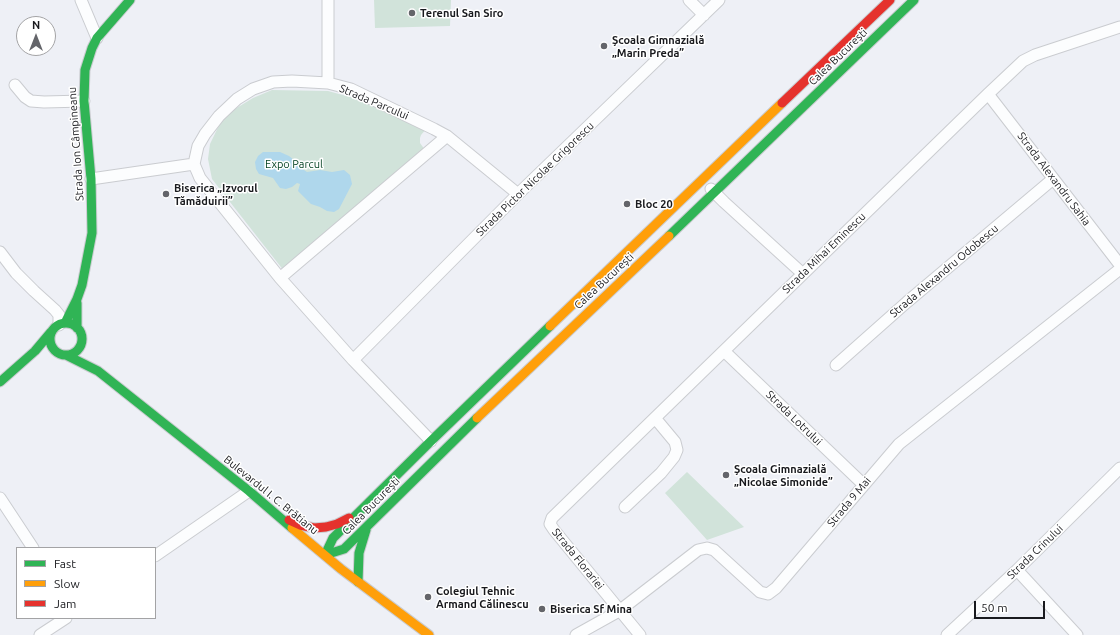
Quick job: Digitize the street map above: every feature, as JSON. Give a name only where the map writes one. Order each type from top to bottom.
[{"type":"main road","name":"Strada Ion Câmpineanu","points":[[77,328],[77,300],[86,266],[92,233],[91,179],[84,101],[86,70],[92,48],[97,38],[130,0]]},
{"type":"main road","name":"Calea București","points":[[325,555],[333,538],[431,441],[890,0]]},
{"type":"main road","name":"Calea București","points":[[325,555],[344,549],[369,523],[600,301],[715,193],[914,0]]},
{"type":"main road","name":"Strada Ion Câmpineanu","points":[[0,382],[58,327],[77,300]]},
{"type":"main road","points":[[69,324],[77,328],[82,339],[85,352],[75,352],[62,355],[51,347],[50,337],[58,327],[69,324]]},
{"type":"main road","name":"Bulevardul I. C. Brătianu","points":[[34,351],[48,351],[62,355],[98,371],[280,516],[358,582],[429,635]]},
{"type":"main road","name":"Bulevardul I. C. Brătianu","points":[[85,352],[98,371]]},
{"type":"main road","points":[[280,516],[300,525],[314,528],[337,524],[357,514]]},
{"type":"main road","points":[[358,582],[359,553],[363,537],[369,523]]},
{"type":"street","points":[[81,0],[97,38]]},
{"type":"street","points":[[328,0],[328,83]]},
{"type":"street","points":[[689,0],[704,14]]},
{"type":"street","name":"Strada Pictor Nicolae Grigorescu","points":[[353,360],[518,194],[719,0]]},
{"type":"street","name":"Strada Mihai Eminescu","points":[[552,518],[988,94],[1028,58],[1120,28]]},
{"type":"street","name":"Strada Parcului","points":[[194,164],[198,146],[219,116],[237,99],[253,89],[273,82],[292,81],[328,83],[351,89],[447,136],[518,194]]},
{"type":"street","points":[[15,85],[25,97],[31,101],[84,101]]},
{"type":"street","name":"Strada Alexandru Sahia","points":[[988,94],[1120,265]]},
{"type":"street","points":[[280,278],[447,136]]},
{"type":"street","points":[[91,179],[194,164],[200,178],[280,278],[353,360],[431,441]]},
{"type":"street","name":"Strada Alexandru Odobescu","points":[[836,365],[907,302],[1053,179]]},
{"type":"street","points":[[703,181],[803,274]]},
{"type":"street","points":[[0,252],[16,273],[59,315],[58,327]]},
{"type":"street","name":"Strada 9 Mai","points":[[576,635],[619,611],[698,550],[707,548],[714,550],[760,592],[768,594],[776,588],[899,444],[1120,269]]},
{"type":"street","name":"Strada Lotrului","points":[[724,351],[864,485]]},
{"type":"street","points":[[625,507],[661,473],[674,457],[677,450],[675,442],[655,418]]},
{"type":"street","name":"Strada Crinului","points":[[947,635],[1017,570],[1120,468]]},
{"type":"street","points":[[156,555],[249,491]]},
{"type":"street","points":[[0,498],[32,547]]},
{"type":"street","name":"Strada Florariei","points":[[552,518],[550,524],[554,530],[640,635]]},
{"type":"street","points":[[1017,570],[1077,635]]},
{"type":"street","points":[[40,635],[64,619]]},
{"type":"green space","name":"Terenul San Siro","points":[[374,0],[451,0],[450,26],[375,28]]},
{"type":"green space","name":"Expo Parcul","points":[[272,90],[328,91],[386,109],[427,128],[420,138],[420,143],[425,150],[284,271],[212,179],[208,159],[210,144],[222,119],[230,112],[253,98]]},
{"type":"green space","points":[[687,472],[744,527],[707,540],[665,493]]},
{"type":"water","points":[[263,152],[280,152],[289,156],[300,162],[301,168],[307,172],[320,170],[332,172],[344,170],[350,175],[352,184],[339,209],[334,212],[327,211],[311,204],[298,191],[300,184],[297,183],[286,189],[280,188],[273,178],[259,174],[256,169],[255,162],[258,156]]},
{"type":"traffic: fast","points":[[65,323],[82,285],[92,233],[91,179],[84,101],[85,70],[97,38],[130,0]]},
{"type":"traffic: fast","points":[[669,236],[914,0]]},
{"type":"traffic: fast","points":[[77,303],[77,328]]},
{"type":"traffic: fast","points":[[63,323],[69,323],[79,330],[82,339],[81,345],[75,352],[69,355],[63,355],[53,348],[50,342],[50,336],[57,326],[63,323]]},
{"type":"traffic: fast","points":[[325,555],[333,538],[550,326]]},
{"type":"traffic: fast","points":[[0,382],[35,351],[51,332]]},
{"type":"traffic: fast","points":[[66,355],[98,371],[249,491],[292,528]]},
{"type":"traffic: fast","points":[[325,555],[344,549],[477,418]]},
{"type":"traffic: fast","points":[[358,582],[359,553],[366,530]]},
{"type":"traffic: slow","points":[[550,326],[782,103]]},
{"type":"traffic: slow","points":[[477,418],[669,236]]},
{"type":"traffic: slow","points":[[292,528],[341,569],[429,635]]},
{"type":"traffic: jam","points":[[782,103],[890,0]]},
{"type":"traffic: jam","points":[[289,520],[300,525],[314,528],[337,524],[349,518]]},
{"type":"place","name":"Terenul San Siro","points":[[412,13]]},
{"type":"place","name":"Școala Gimnazială „Marin Preda”","points":[[604,46]]},
{"type":"place","name":"Biserica „Izvorul Tămăduirii”","points":[[166,194]]},
{"type":"place","name":"Bloc 20","points":[[627,204]]},
{"type":"place","name":"Școala Gimnazială „Nicolae Simonide”","points":[[726,475]]},
{"type":"place","name":"Colegiul Tehnic Armand Călinescu","points":[[428,597]]},
{"type":"place","name":"Biserica Sf Mina","points":[[542,609]]}]
